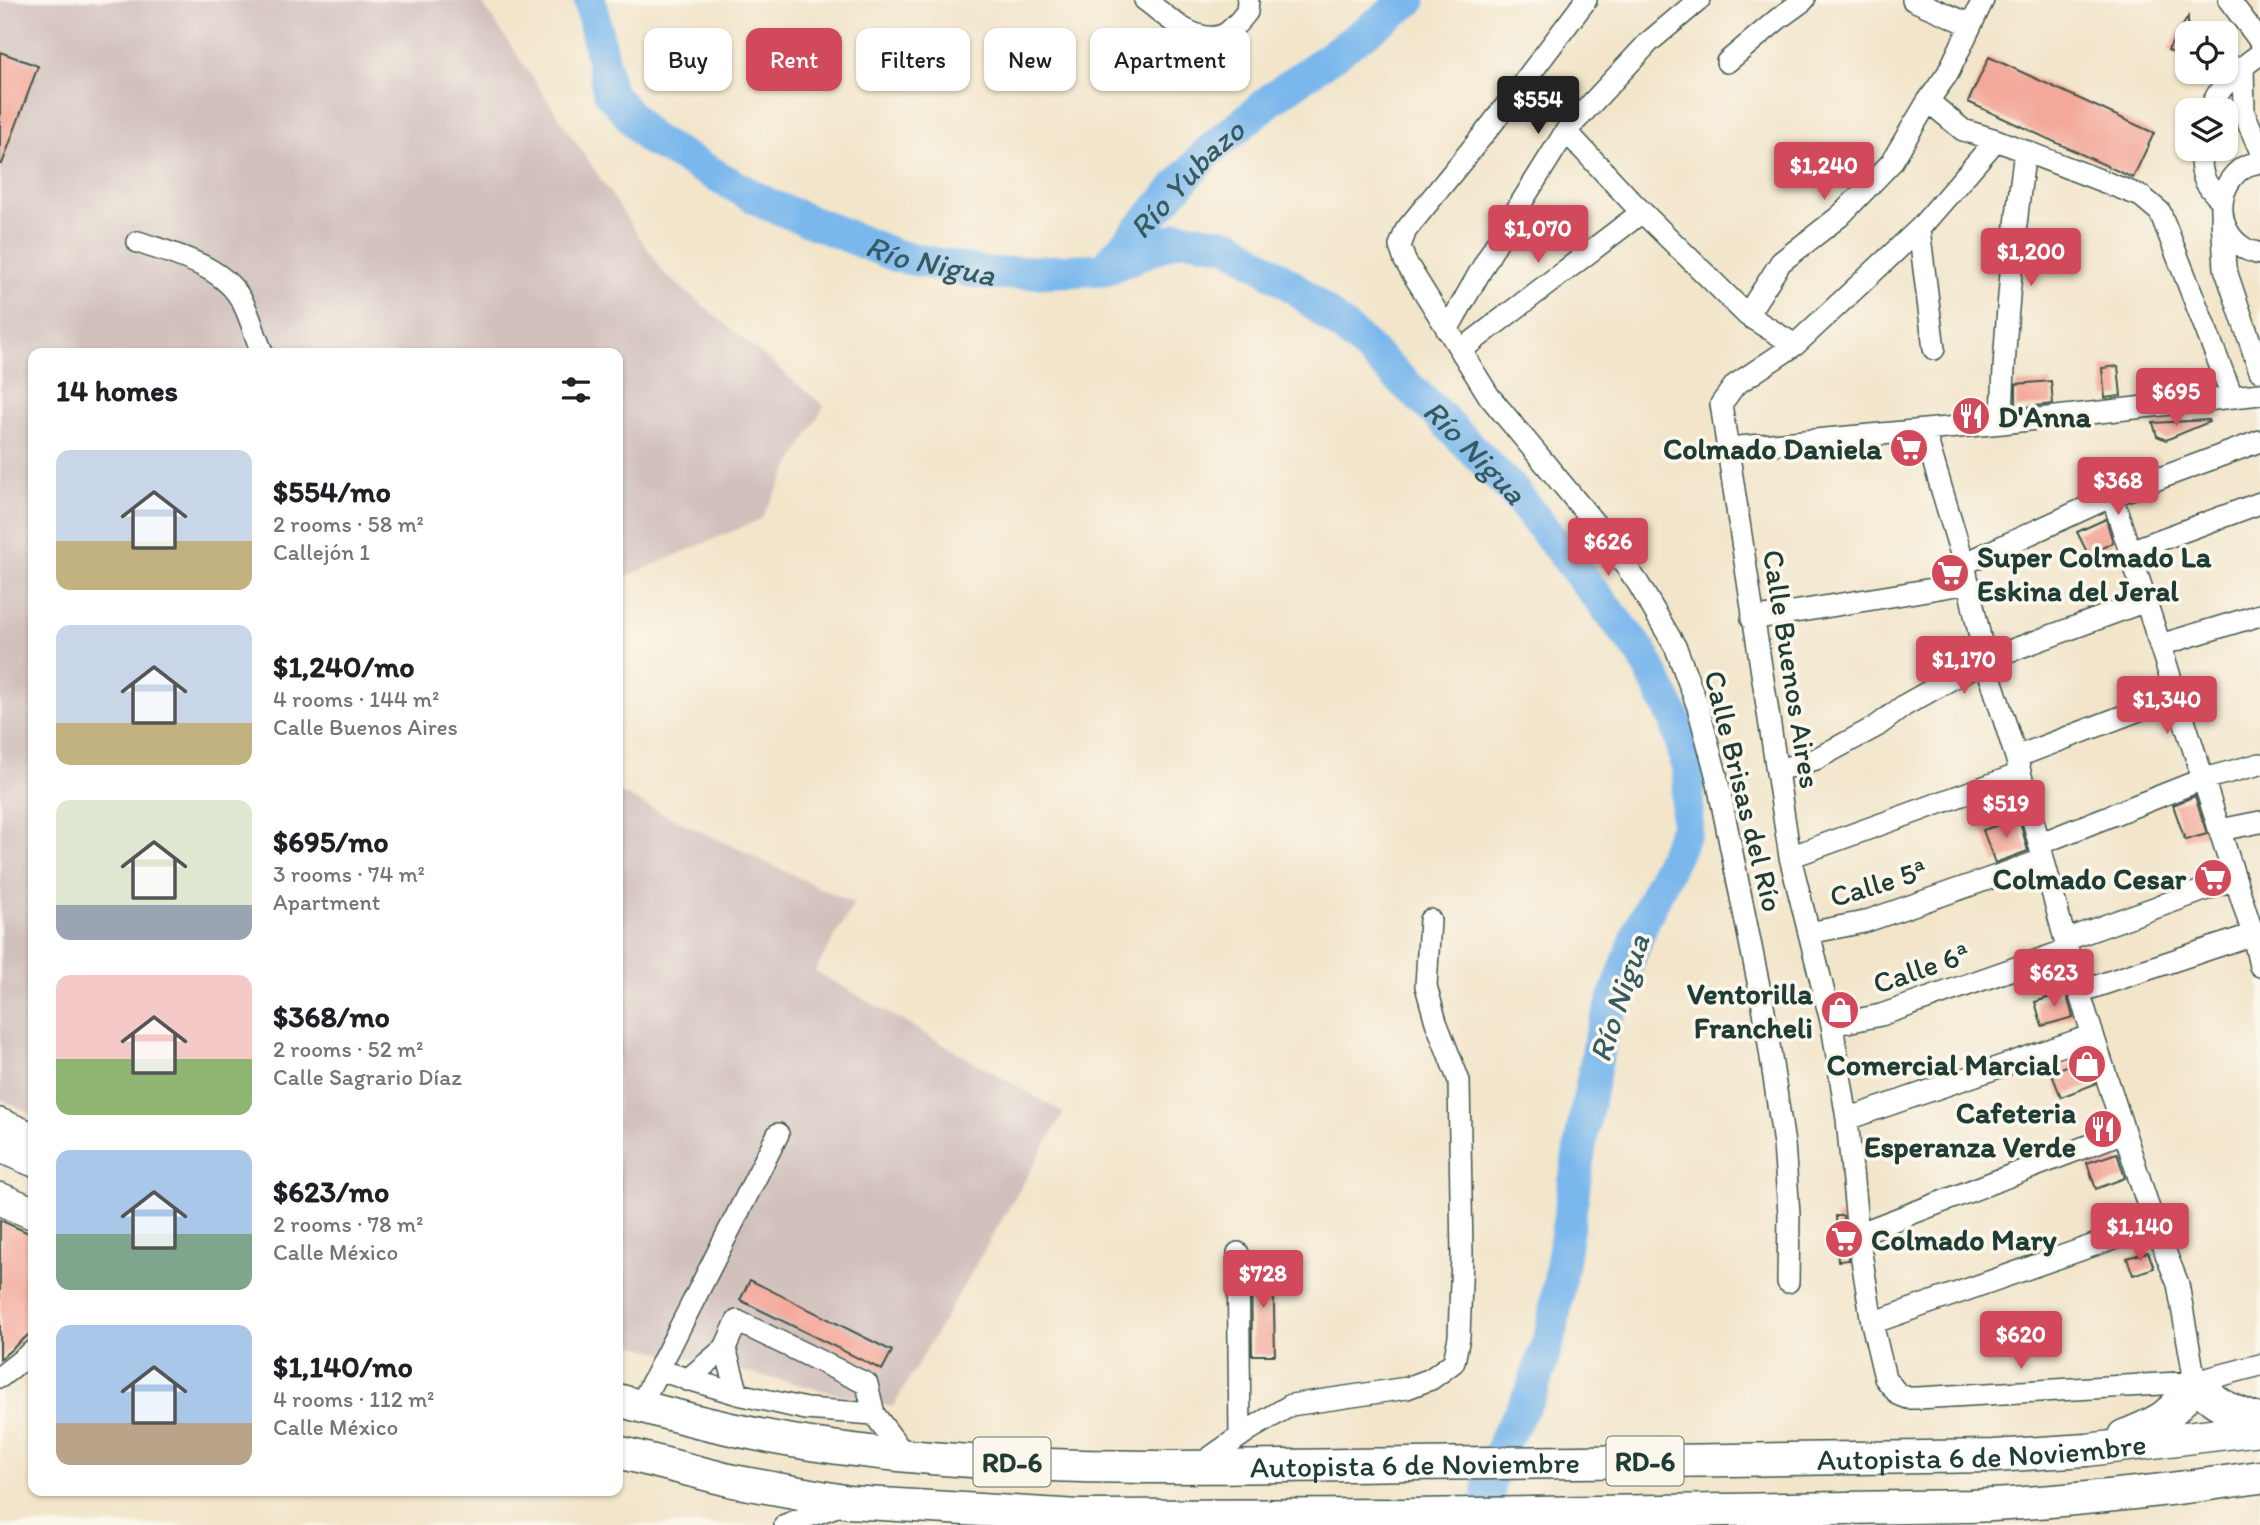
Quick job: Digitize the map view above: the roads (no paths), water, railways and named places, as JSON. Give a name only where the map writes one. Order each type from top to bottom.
[{"type":"highway","points":[[0,1146],[28,1158]]},
{"type":"highway","points":[[0,1199],[28,1211]]},
{"type":"highway","points":[[2087,1450],[2168,1415],[2180,1404],[2195,1382],[2206,1396],[2222,1406],[2260,1421]]},
{"type":"highway","name":"Autopista 6 de Noviembre","points":[[629,1403],[698,1422],[838,1448],[983,1461],[1089,1465],[1413,1464],[1994,1456],[2087,1450],[2260,1429]]},
{"type":"highway","name":"Autopista 6 de Noviembre","points":[[623,1453],[733,1481],[849,1502],[1079,1516],[1416,1515],[1872,1508],[1919,1516],[2166,1491],[2260,1477]]},
{"type":"street","points":[[1145,0],[1179,26],[1207,38],[1225,34],[1247,12],[1248,0]]},
{"type":"street","name":"Calle Brisas del Río","points":[[1586,0],[1492,124],[1406,230],[1400,246],[1405,261],[1489,397],[1596,525],[1638,583],[1676,648],[1698,707],[1716,774],[1766,1024],[1784,1144],[1789,1214],[1788,1282]]},
{"type":"street","points":[[1447,330],[1501,235],[1566,131],[1649,42],[1699,0]]},
{"type":"street","points":[[1727,62],[1804,0]]},
{"type":"street","points":[[1913,0],[1971,25]]},
{"type":"street","points":[[1747,316],[1781,262],[1840,216],[1891,163],[1948,73],[1983,0]]},
{"type":"street","points":[[2229,0],[2260,41]]},
{"type":"street","points":[[2214,98],[2252,60]]},
{"type":"street","points":[[2252,60],[2244,113],[2260,150]]},
{"type":"street","points":[[1928,101],[1963,130],[2141,196],[2160,212],[2232,396]]},
{"type":"street","points":[[1566,131],[1642,212],[1747,316],[1795,345]]},
{"type":"street","name":"Calle Buenos Aires","points":[[1996,140],[1919,229],[1795,345],[1735,385],[1721,404],[1790,857],[1832,1025],[1847,1119],[1858,1234],[1872,1324],[1885,1378],[1898,1394],[1908,1398],[2195,1382],[2260,1365]]},
{"type":"street","points":[[2001,423],[2015,224],[2025,151]]},
{"type":"street","points":[[2200,161],[2206,185],[2222,209],[2230,235],[2244,248],[2260,254]]},
{"type":"street","points":[[2260,162],[2245,167],[2229,181],[2222,209],[2225,268],[2260,371]]},
{"type":"street","points":[[1460,351],[1642,212]]},
{"type":"street","points":[[1919,229],[1934,349]]},
{"type":"street","points":[[138,242],[203,266],[226,279],[243,303],[261,348]]},
{"type":"street","points":[[2237,307],[2260,321]]},
{"type":"street","points":[[1728,448],[2001,423],[2260,394]]},
{"type":"street","points":[[1924,430],[1967,574],[1985,660],[2018,766],[2078,992],[2154,1224],[2178,1284],[2195,1382]]},
{"type":"street","points":[[1752,619],[1967,574],[2112,496],[2260,441]]},
{"type":"street","points":[[2112,496],[2235,879],[2257,933],[2260,966]]},
{"type":"street","points":[[2130,551],[2260,503]]},
{"type":"street","points":[[1778,771],[1816,759],[1877,726],[1905,705],[1985,660],[2146,601]]},
{"type":"street","points":[[2160,645],[2260,615]]},
{"type":"street","points":[[1790,857],[2018,766],[2176,696]]},
{"type":"street","name":"Calle 5ª","points":[[1809,933],[1864,922],[2041,852],[2203,779],[2260,764]]},
{"type":"street","points":[[2220,830],[2260,822]]},
{"type":"street","name":"Calle 6ª","points":[[1832,1025],[1881,1015],[2235,879]]},
{"type":"street","points":[[1198,1466],[1291,1405],[1407,1388],[1431,1379],[1454,1362],[1459,1337],[1462,1255],[1459,1081],[1436,1022],[1426,986],[1430,920]]},
{"type":"street","points":[[2078,992],[2257,933]]},
{"type":"street","points":[[1847,1119],[2093,1035]]},
{"type":"street","points":[[0,1119],[28,1131]]},
{"type":"street","points":[[1858,1234],[2124,1132]]},
{"type":"street","points":[[629,1403],[658,1370],[778,1134]]},
{"type":"street","points":[[1872,1324],[2154,1224]]},
{"type":"street","points":[[1238,1253],[1240,1436]]},
{"type":"street","points":[[687,1380],[725,1348],[737,1321],[867,1384],[874,1414],[904,1454]]},
{"type":"street","points":[[725,1348],[738,1394]]},
{"type":"street","points":[[0,1377],[28,1355]]},
{"type":"street","points":[[658,1370],[738,1394],[806,1409],[874,1414]]},
{"type":"street","points":[[785,1525],[849,1502]]},
{"type":"waterway","name":"Río Nigua","points":[[590,0],[609,92],[649,138],[767,204],[897,256],[988,274],[1105,269],[1181,237],[1231,245],[1295,288],[1355,337],[1440,416],[1515,493],[1642,653],[1676,722],[1689,774],[1686,829],[1641,926],[1601,1036],[1582,1134],[1552,1329],[1532,1391],[1505,1439],[1489,1484],[1486,1525]]},
{"type":"waterway","name":"Río Yubazo","points":[[1108,264],[1208,152],[1274,97],[1410,0]]},
{"type":"place","name":"D'Anna","points":[[1971,416]]},
{"type":"place","name":"Colmado Daniela","points":[[1909,448]]},
{"type":"place","name":"Super Colmado La Eskina del Jeral","points":[[1950,573]]},
{"type":"place","name":"Colmado Cesar","points":[[2213,878]]},
{"type":"place","name":"Ventorilla Francheli","points":[[1840,1010]]},
{"type":"place","name":"Comercial Marcial","points":[[2087,1064]]},
{"type":"place","name":"Cafeteria Esperanza Verde","points":[[2103,1129]]},
{"type":"place","name":"Colmado Mary","points":[[1844,1239]]}]
